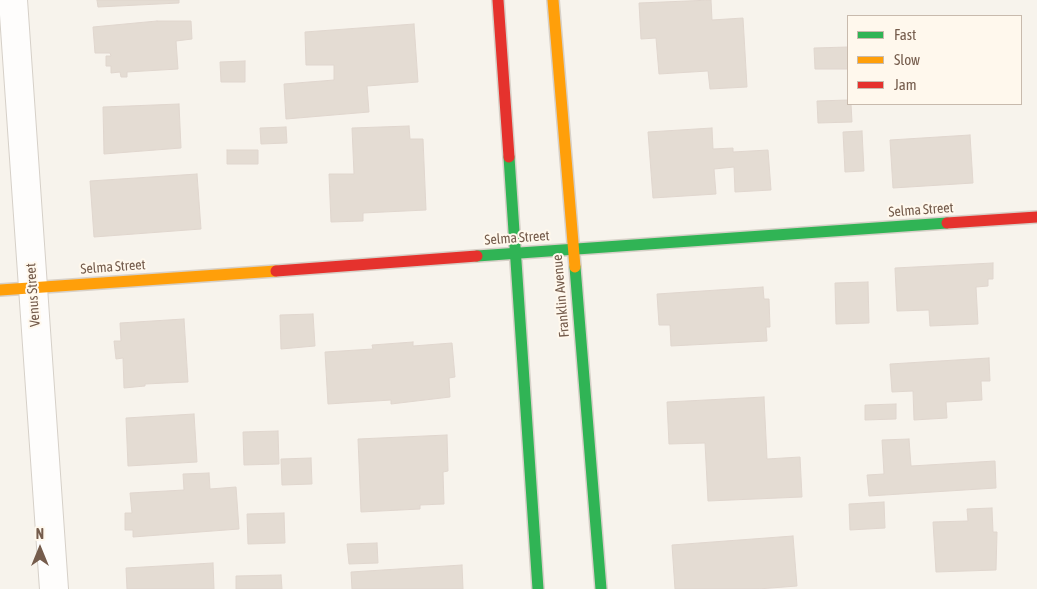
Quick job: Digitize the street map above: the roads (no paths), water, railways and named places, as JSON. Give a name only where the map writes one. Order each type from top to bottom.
[{"type":"street","name":"Venus Street","points":[[13,0],[54,589]]},
{"type":"street","points":[[498,0],[538,589]]},
{"type":"street","name":"Franklin Avenue","points":[[553,0],[600,589]]},
{"type":"street","name":"Selma Street","points":[[0,290],[1037,217]]}]
